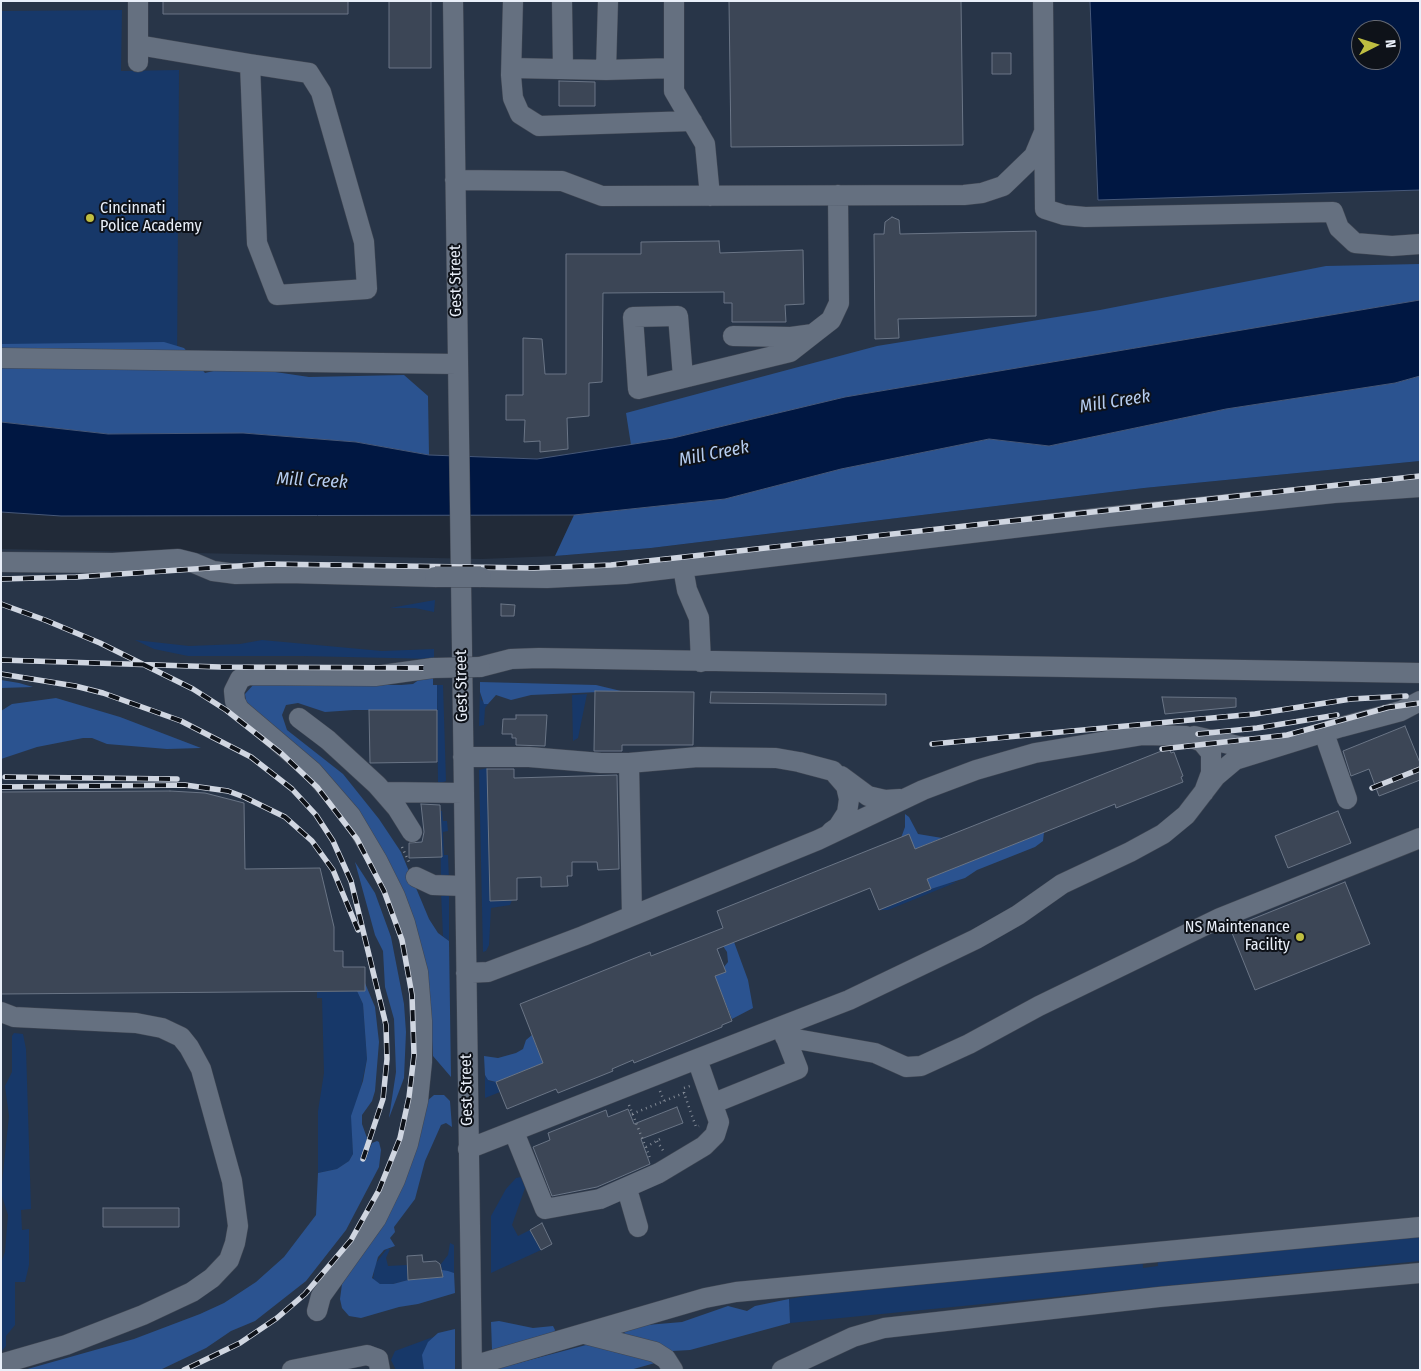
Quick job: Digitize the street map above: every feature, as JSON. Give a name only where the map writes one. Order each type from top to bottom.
[{"type":"street","points":[[138,1],[138,54],[250,64],[309,73],[322,92],[364,242],[367,289],[277,295],[257,242],[250,64]]},
{"type":"street","name":"Gest Street","points":[[452,1],[472,1368]]},
{"type":"street","points":[[513,1],[513,98],[520,114],[539,126],[692,121]]},
{"type":"street","points":[[562,1],[563,69]]},
{"type":"street","points":[[606,70],[608,1]]},
{"type":"street","points":[[674,1],[674,91],[705,144],[710,196]]},
{"type":"street","points":[[1043,1],[1045,209],[1085,217],[1333,212],[1339,228],[1355,243],[1392,246],[1420,244]]},
{"type":"street","points":[[512,68],[606,70],[674,68]]},
{"type":"street","points":[[455,180],[562,181],[602,196],[982,193],[1003,186],[1021,171],[1034,156],[1044,132]]},
{"type":"street","points":[[683,377],[790,352],[831,320],[839,303],[838,195]]},
{"type":"street","points":[[733,336],[791,337],[813,334]]},
{"type":"street","points":[[1,358],[457,364]]},
{"type":"street","points":[[1,562],[113,563],[178,559],[214,571],[236,574],[288,573],[482,578],[602,577],[1106,517],[1334,493],[1420,487]]},
{"type":"street","points":[[683,568],[687,590],[699,618],[701,662]]},
{"type":"street","points":[[317,1311],[321,1296],[376,1219],[395,1180],[408,1144],[418,1101],[422,1062],[422,1021],[418,972],[405,923],[395,896],[377,860],[351,816],[312,771],[239,709],[234,701],[234,691],[240,679],[248,675],[375,676],[433,668],[480,667],[528,658],[1420,673]]},
{"type":"street","points":[[468,1149],[697,1059],[783,1032],[976,939],[1018,915],[1062,884],[1130,852],[1162,834],[1186,815],[1216,776],[1230,764],[1246,756],[1401,711],[1420,701]]},
{"type":"street","points":[[300,718],[340,750],[384,792],[412,832]]},
{"type":"street","points":[[1324,732],[1347,799]]},
{"type":"street","points":[[466,973],[488,972],[818,840],[905,798],[962,774],[1035,752],[1112,738],[1175,734],[1253,748],[1286,744]]},
{"type":"street","points":[[1175,734],[1197,739],[1209,750],[1212,760],[1211,772],[1204,792]]},
{"type":"street","points":[[462,757],[529,757],[582,762],[629,763],[681,758],[776,758],[833,771],[871,797],[889,800],[905,798]]},
{"type":"street","points":[[629,763],[632,916]]},
{"type":"street","points":[[818,840],[838,827],[844,820],[848,806],[846,786],[833,771]]},
{"type":"street","points":[[384,792],[463,793]]},
{"type":"street","points":[[783,1032],[864,1050],[880,1055],[904,1067],[918,1067],[965,1046],[1039,1006],[1220,918],[1420,838]]},
{"type":"street","points":[[416,877],[433,885],[464,886]]},
{"type":"street","points":[[1,1012],[14,1017],[136,1023],[162,1028],[181,1037],[190,1047],[201,1069],[232,1181],[238,1226],[233,1252],[225,1266],[192,1292],[143,1315],[66,1345],[2,1364]]},
{"type":"street","points":[[714,1103],[798,1069],[783,1032]]},
{"type":"street","points":[[514,1132],[546,1209],[595,1201],[627,1189],[700,1149],[712,1138],[719,1125],[714,1103],[697,1059]]},
{"type":"street","points":[[627,1189],[638,1227]]},
{"type":"street","points":[[472,1368],[705,1298],[742,1292],[1420,1227]]},
{"type":"street","points":[[782,1370],[852,1337],[884,1328],[1169,1296],[1420,1273]]},
{"type":"street","points":[[583,1334],[655,1352],[666,1359],[673,1370]]},
{"type":"street","points":[[292,1370],[367,1355],[378,1359],[380,1370]]},
{"type":"path","points":[[684,1088],[694,1121]]},
{"type":"path","points":[[632,1114],[684,1093]]},
{"type":"path","points":[[662,1095],[664,1101]]},
{"type":"path","points":[[622,1108],[629,1104],[657,1174]]},
{"type":"path","points":[[646,1148],[658,1141]]},
{"type":"shaded area","points":[[1,1],[1420,1],[1420,300],[1019,369],[673,438],[537,459],[429,455],[356,442],[1,365]]},
{"type":"shaded area","name":"Cincinnati Police Academy","points":[[122,10],[121,71],[179,70],[177,369],[1,365],[1,11]]},
{"type":"shaded area","points":[[1420,264],[1420,300],[845,397],[673,438],[631,445],[626,413],[877,346],[1100,310],[1326,266]]},
{"type":"shaded area","points":[[164,342],[184,348],[205,373],[235,366],[309,377],[404,375],[428,396],[429,455],[356,442],[243,433],[108,434],[1,422],[1,344]]},
{"type":"shaded area","points":[[1420,376],[1420,461],[1144,488],[651,548],[555,556],[574,515],[725,499],[841,469],[989,439],[1049,446],[1226,409],[1395,383]]},
{"type":"shaded area","points":[[1420,461],[1420,1370],[1,1370],[1,549],[482,559],[555,556],[651,548],[1144,488]]},
{"type":"shaded area","points":[[435,600],[434,612],[415,608],[390,608]]},
{"type":"shaded area","points":[[135,640],[189,646],[240,644],[262,640],[382,651],[434,649],[434,659],[188,656],[154,649]]},
{"type":"shaded area","points":[[433,675],[433,685],[437,685],[437,710],[325,712],[298,703],[286,705],[282,715],[287,730],[343,774],[379,819],[401,852],[429,919],[438,933],[449,941],[451,1077],[433,1056],[432,1041],[398,884],[246,702],[245,694],[254,684],[401,685],[413,684],[423,677]]},
{"type":"shaded area","points":[[1,680],[19,683],[33,687],[1,688]]},
{"type":"shaded area","points":[[480,682],[596,685],[621,691],[531,695],[511,700],[496,695],[488,704],[484,704],[480,692]]},
{"type":"shaded area","points":[[437,685],[443,685],[446,781],[438,784]]},
{"type":"shaded area","points":[[480,692],[481,700],[488,704],[485,708],[484,725],[479,726]]},
{"type":"shaded area","points":[[587,694],[578,738],[573,741],[572,695]]},
{"type":"shaded area","points":[[56,698],[120,717],[201,748],[167,749],[107,744],[92,738],[83,738],[37,747],[1,759],[1,711],[12,704]]},
{"type":"shaded area","points":[[487,768],[490,900],[512,900],[510,905],[491,908],[489,945],[486,951],[483,952],[479,770]]},
{"type":"shaded area","points":[[440,811],[442,811],[443,821],[447,821],[448,831],[443,832],[444,855],[448,855],[449,880],[441,881]]},
{"type":"shaded area","points":[[905,814],[909,817],[918,834],[942,838],[915,849],[901,838],[905,827]]},
{"type":"shaded area","points":[[1044,832],[1043,841],[1035,847],[977,870],[965,878],[931,889],[927,879]]},
{"type":"shaded area","points":[[355,862],[375,893],[391,937],[404,1004],[406,1032],[404,1078],[389,1118],[396,1072],[394,1019],[385,987],[383,951],[375,935]]},
{"type":"shaded area","points":[[957,882],[888,910],[879,910],[944,884]]},
{"type":"shaded area","points":[[441,892],[449,892],[449,941],[443,936]]},
{"type":"shaded area","points":[[734,942],[748,980],[753,1008],[732,1019],[721,992],[562,1037],[725,972],[724,967],[728,962],[727,952],[723,946]]},
{"type":"shaded area","points":[[365,983],[375,1007],[379,1042],[375,1091],[372,1101],[362,1115],[362,1124],[367,1138],[361,1159],[365,1161],[372,1143],[377,1141],[381,1150],[379,1167],[346,1230],[306,1281],[255,1321],[231,1331],[206,1348],[160,1370],[24,1370],[134,1339],[200,1314],[224,1303],[256,1282],[284,1257],[316,1215],[318,1173],[337,1169],[349,1161],[353,1154],[351,1116],[363,1081],[367,1059],[363,1004],[357,991],[365,991]]},
{"type":"shaded area","points":[[357,991],[363,1004],[367,1059],[352,1128],[353,1154],[349,1161],[337,1169],[318,1173],[318,1111],[324,1073],[322,998],[317,998],[317,992]]},
{"type":"shaded area","points":[[14,1033],[23,1034],[26,1049],[31,1209],[21,1210],[22,1230],[29,1229],[29,1265],[25,1282],[15,1282],[15,1325],[6,1336],[6,1346],[1,1352],[1,1263],[5,1252],[8,1215],[1,1193],[9,1116],[5,1086],[12,1072],[12,1036]]},
{"type":"shaded area","points":[[532,1035],[537,1048],[552,1042],[558,1057],[496,1082],[488,1080],[485,1075],[484,1056],[498,1058],[516,1053],[523,1049],[526,1040]]},
{"type":"shaded area","points":[[485,1075],[489,1081],[496,1082],[500,1092],[485,1098]]},
{"type":"shaded area","points":[[434,1095],[444,1095],[450,1101],[452,1127],[446,1123],[441,1125],[425,1161],[415,1199],[394,1227],[395,1232],[390,1238],[395,1246],[384,1250],[378,1257],[372,1278],[380,1284],[393,1284],[408,1280],[443,1277],[442,1270],[448,1271],[454,1273],[455,1293],[361,1318],[349,1316],[342,1308],[340,1299],[342,1284],[427,1101]]},
{"type":"shaded area","points":[[521,1177],[525,1188],[512,1225],[518,1236],[530,1230],[541,1250],[491,1273],[491,1216],[506,1189],[516,1178]]},
{"type":"shaded area","points":[[1420,1236],[1420,1261],[790,1323],[789,1299],[817,1294],[1142,1253],[1143,1268],[1158,1266],[1157,1252]]},
{"type":"shaded area","points":[[450,1243],[454,1245],[454,1273],[442,1270],[441,1264],[448,1255]]},
{"type":"shaded area","points":[[387,1249],[390,1249],[386,1258],[388,1266],[407,1265],[408,1280],[393,1284],[380,1284],[373,1280],[375,1264]]},
{"type":"shaded area","points":[[789,1299],[790,1323],[690,1350],[672,1351],[624,1334],[625,1331],[635,1326],[682,1322],[728,1306],[747,1311],[755,1306]]},
{"type":"shaded area","points":[[499,1321],[533,1328],[553,1326],[555,1330],[554,1333],[492,1350],[491,1322]]},
{"type":"shaded area","points":[[455,1329],[455,1370],[424,1370],[422,1355],[428,1342],[438,1333]]},
{"type":"shaded area","points":[[433,1337],[423,1355],[424,1370],[396,1370],[391,1360],[395,1351]]},
{"type":"shaded area","points":[[586,1345],[599,1345],[655,1357],[655,1363],[630,1370],[492,1370]]},
{"type":"water","points":[[1090,1],[1420,1],[1420,190],[1098,200]]},
{"type":"water","name":"Mill Creek","points":[[1420,300],[1420,376],[1395,383],[1226,409],[1049,446],[989,439],[841,469],[725,499],[574,515],[61,516],[1,512],[1,422],[108,434],[243,433],[356,442],[429,455],[537,459],[673,438],[845,397]]},
{"type":"building","points":[[163,1],[348,1],[348,14],[163,14]]},
{"type":"building","points":[[389,1],[431,1],[431,68],[389,68]]},
{"type":"building","points":[[729,1],[961,1],[963,145],[731,147]]},
{"type":"building","points":[[992,53],[1011,53],[1011,74],[992,74]]},
{"type":"building","points":[[559,81],[595,82],[595,106],[559,106]]},
{"type":"building","points":[[892,217],[899,220],[900,234],[1036,231],[1036,316],[898,319],[899,338],[875,339],[874,234],[884,234],[885,222]]},
{"type":"building","points":[[719,241],[720,253],[803,250],[804,304],[785,305],[786,322],[732,322],[732,303],[724,303],[724,292],[603,293],[602,382],[589,383],[589,416],[567,418],[568,449],[540,452],[540,441],[524,442],[525,420],[506,420],[506,395],[523,395],[523,338],[542,339],[545,374],[566,374],[566,254],[641,254],[641,242]]},
{"type":"building","points":[[501,604],[515,605],[514,616],[501,616]]},
{"type":"building","points":[[595,691],[694,692],[693,745],[622,745],[622,751],[594,751]]},
{"type":"building","points":[[711,692],[886,694],[886,705],[710,703]]},
{"type":"building","points":[[1162,697],[1236,698],[1236,707],[1165,714]]},
{"type":"building","points":[[369,710],[437,710],[437,762],[370,763]]},
{"type":"building","points":[[516,715],[547,715],[545,746],[516,745],[516,738],[512,738],[512,734],[502,734],[503,719],[516,719]]},
{"type":"building","points":[[1405,726],[1420,763],[1420,780],[1379,796],[1369,769],[1351,776],[1343,751]]},
{"type":"building","points":[[1169,748],[1171,753],[1174,752],[1183,776],[1181,777],[1183,782],[1116,808],[1115,804],[927,879],[931,889],[879,910],[870,888],[717,949],[726,972],[715,976],[732,1021],[722,1025],[722,1027],[634,1063],[633,1060],[612,1069],[613,1071],[558,1093],[556,1089],[507,1109],[496,1082],[543,1063],[520,1004],[650,952],[651,956],[723,928],[717,911],[909,834],[915,849]]},
{"type":"building","points":[[487,769],[514,769],[514,778],[617,775],[619,869],[598,870],[597,862],[572,862],[572,876],[567,876],[568,886],[541,887],[541,877],[517,878],[517,900],[490,901]]},
{"type":"building","points":[[170,791],[205,793],[244,803],[245,869],[320,868],[334,927],[334,951],[343,951],[343,967],[365,967],[365,991],[1,994],[1,792]]},
{"type":"building","points":[[421,804],[440,805],[442,857],[409,858],[409,843],[422,842],[424,832]]},
{"type":"building","points":[[1338,811],[1351,843],[1288,868],[1275,836]]},
{"type":"building","name":"NS Maintenance Facility","points":[[1345,882],[1370,944],[1255,990],[1230,928]]},
{"type":"building","points":[[677,1107],[683,1123],[641,1139],[650,1164],[597,1187],[552,1196],[533,1147],[550,1140],[548,1133],[606,1110],[608,1117],[628,1109],[634,1124]]},
{"type":"building","points":[[103,1208],[179,1208],[179,1227],[103,1227]]},
{"type":"building","points":[[542,1223],[552,1244],[541,1250],[530,1230]]},
{"type":"building","points":[[422,1255],[423,1262],[436,1261],[440,1264],[443,1277],[408,1280],[407,1256]]},
{"type":"railway","points":[[1,579],[76,577],[268,564],[534,568],[611,565],[1420,476]]},
{"type":"railway","points":[[1,604],[100,643],[193,689],[226,710],[282,754],[317,787],[357,839],[384,891],[402,940],[412,995],[414,1055],[409,1097],[400,1138],[379,1190],[351,1240],[305,1294],[277,1318],[240,1343],[184,1370]]},
{"type":"railway","points":[[1,660],[220,667],[433,668]]},
{"type":"railway","points":[[1,674],[75,686],[103,693],[181,721],[251,757],[292,789],[316,815],[333,841],[351,881],[386,1025],[387,1059],[383,1099],[363,1159]]},
{"type":"railway","points":[[932,744],[1255,714],[1351,699],[1406,696]]},
{"type":"railway","points":[[1384,708],[1420,703]]},
{"type":"railway","points":[[1162,749],[1287,735],[1390,707]]},
{"type":"railway","points":[[1198,734],[1257,728],[1337,715]]},
{"type":"railway","points":[[1372,788],[1420,769]]},
{"type":"railway","points":[[5,777],[177,779]]},
{"type":"railway","points":[[1,787],[185,785],[228,791],[244,797],[285,817],[312,841],[333,870],[358,930]]},
{"type":"place","name":"Cincinnati Police Academy","points":[[90,218]]},
{"type":"place","name":"NS Maintenance Facility","points":[[1300,937]]}]
